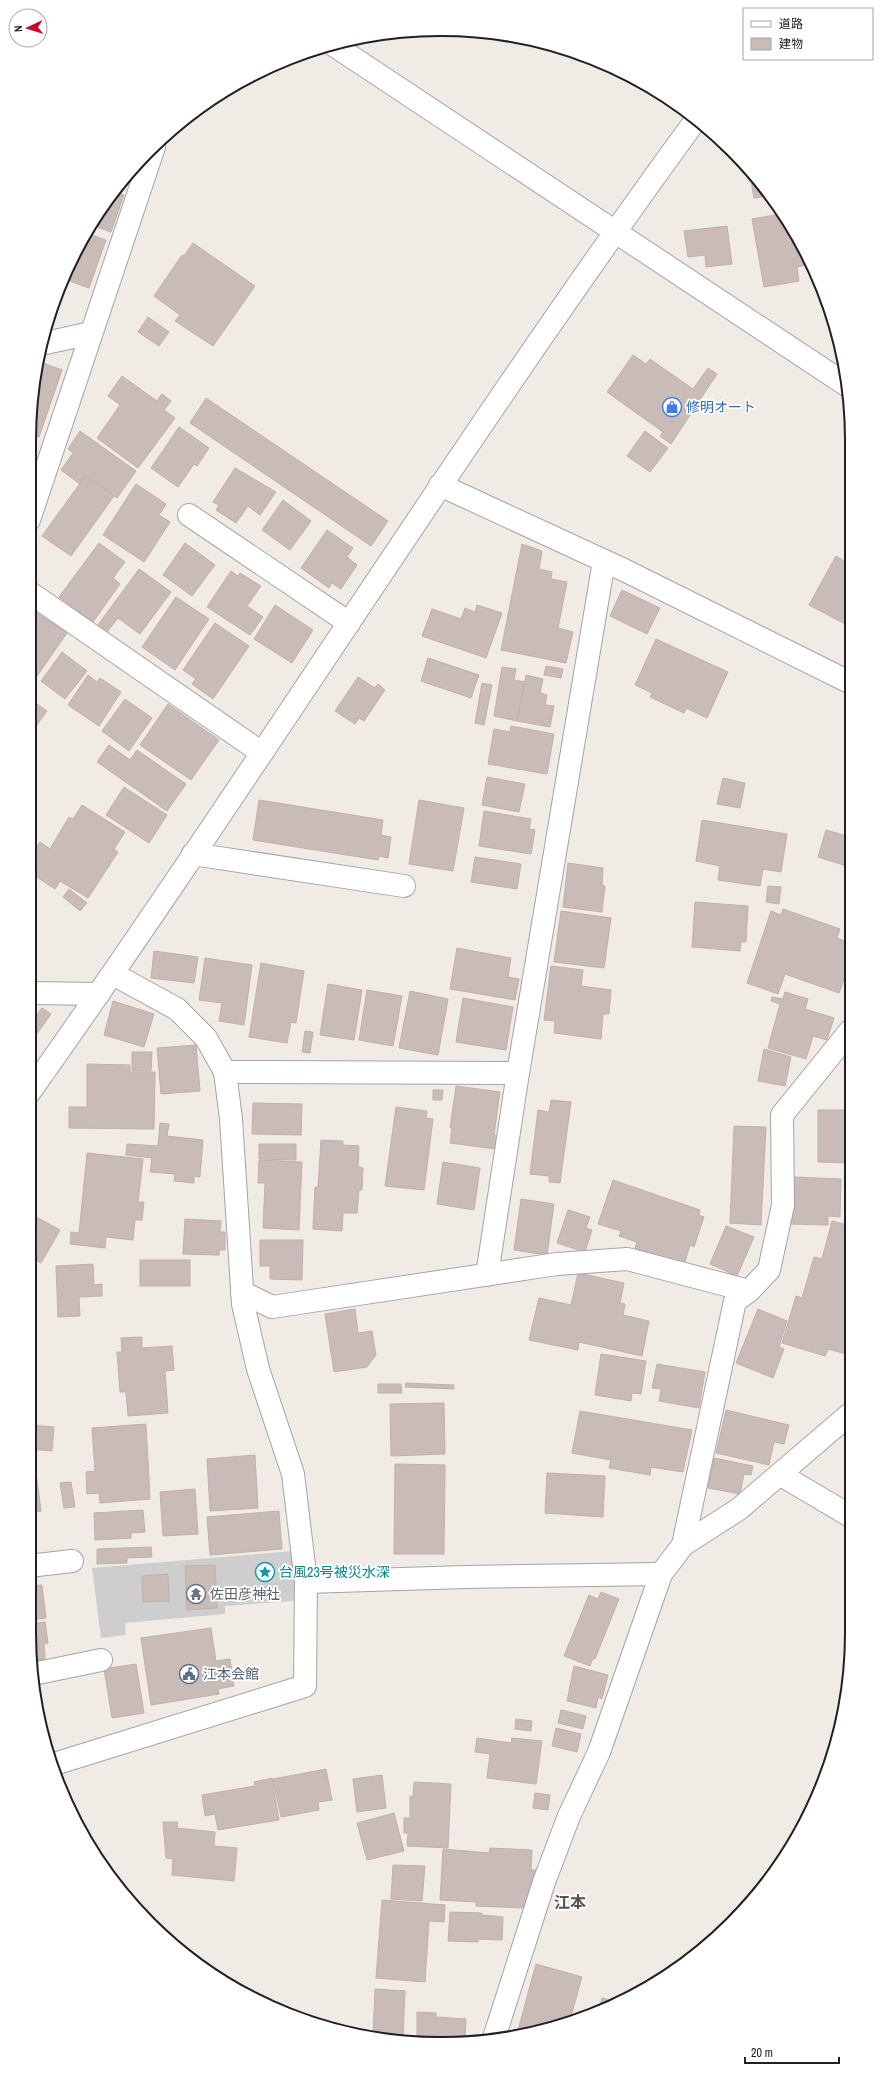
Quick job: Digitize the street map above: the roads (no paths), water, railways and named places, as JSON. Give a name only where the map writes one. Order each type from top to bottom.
[{"type":"street","points":[[340,49],[841,381]]},
{"type":"street","points":[[36,1084],[113,974],[440,485],[614,230],[692,124]]},
{"type":"street","points":[[36,499],[148,161]]},
{"type":"street","points":[[49,342],[91,333]]},
{"type":"street","points":[[440,485],[604,561],[845,680]]},
{"type":"street","points":[[189,515],[349,623]]},
{"type":"street","points":[[487,1275],[518,1073],[604,561]]},
{"type":"street","points":[[36,597],[262,753]]},
{"type":"street","points":[[193,854],[404,886]]},
{"type":"street","points":[[57,1763],[306,1686],[306,1582],[293,1474],[258,1369],[243,1304],[231,1119],[225,1072],[206,1038],[177,1010],[113,974]]},
{"type":"street","points":[[36,993],[99,994]]},
{"type":"street","points":[[683,1544],[735,1301],[749,1291],[768,1270],[783,1205],[782,1115],[845,1037]]},
{"type":"street","points":[[225,1072],[518,1073]]},
{"type":"street","points":[[242,1292],[272,1307],[557,1264],[627,1259],[749,1291]]},
{"type":"street","points":[[495,2034],[544,1882],[569,1816],[599,1752],[661,1574],[683,1544],[738,1509],[781,1475],[845,1417]]},
{"type":"street","points":[[781,1475],[845,1513]]},
{"type":"street","points":[[36,1565],[72,1561]]},
{"type":"street","points":[[306,1582],[465,1577],[661,1574]]},
{"type":"street","points":[[38,1673],[101,1660]]},
{"type":"place","name":"修明オート","points":[[672,407]]},
{"type":"place","name":"台風23号被災水深","points":[[265,1572]]},
{"type":"place","name":"佐田彦神社","points":[[196,1594]]},
{"type":"place","name":"江本会館","points":[[189,1674]]},
{"type":"district","name":"江本","points":[[570,1902]]}]
